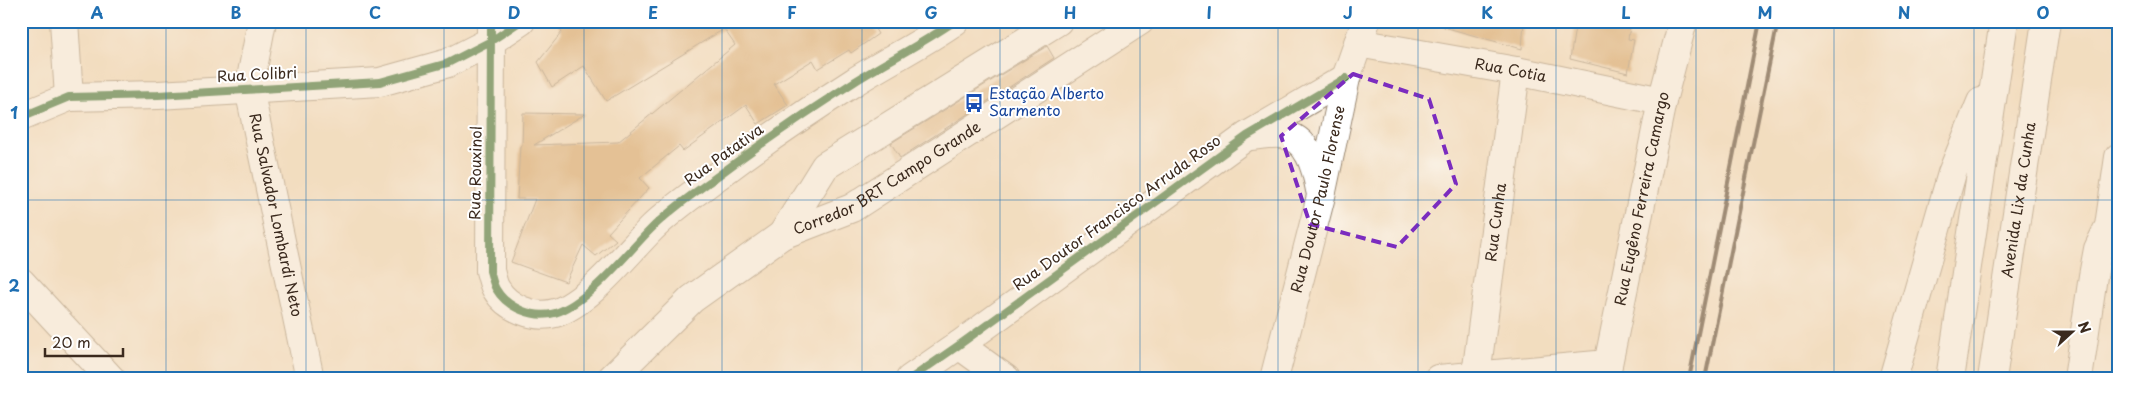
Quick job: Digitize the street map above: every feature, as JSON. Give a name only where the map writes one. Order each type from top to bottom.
[{"type":"main road","points":[[64,21],[69,97]]},
{"type":"main road","name":"Rua Salvador Lombardi Neto","points":[[262,21],[249,90],[310,379]]},
{"type":"main road","name":"Rua Colibri","points":[[21,117],[69,97],[158,96],[380,82],[448,63],[491,31],[521,21]]},
{"type":"main road","name":"Rua Patativa","points":[[522,310],[539,315],[553,314],[567,309],[586,296],[653,226],[690,196],[757,147],[855,81],[927,40],[954,21]]},
{"type":"main road","name":"Corredor BRT Campo Grande","points":[[782,235],[826,166],[1058,21]]},
{"type":"main road","name":"Corredor BRT Campo Grande","points":[[611,379],[692,299],[782,235],[852,208],[1140,21]]},
{"type":"main road","name":"Rua Eugêno Ferreira Camargo","points":[[1606,371],[1662,101],[1683,21]]},
{"type":"main road","points":[[1950,379],[2004,21]]},
{"type":"main road","name":"Avenida Lix da Cunha","points":[[1992,379],[2046,21]]},
{"type":"main road","name":"Rua Rouxinol","points":[[491,31],[490,271],[495,288],[506,303],[522,310]]},
{"type":"main road","name":"Rua Cotia","points":[[1362,32],[1516,71],[1662,101]]},
{"type":"main road","name":"Rua Doutor Paulo Florense","points":[[1274,379],[1321,196],[1346,78],[1362,32]]},
{"type":"main road","points":[[1893,379],[1952,172],[1998,61]]},
{"type":"main road","name":"Rua Cunha","points":[[1476,375],[1516,71]]},
{"type":"main road","name":"Rua Doutor Francisco Arruda Roso","points":[[917,376],[1247,136],[1346,78]]},
{"type":"main road","points":[[1247,136],[1283,134],[1304,146],[1311,157],[1316,171],[1321,196]]},
{"type":"main road","points":[[2078,379],[2092,276],[2098,249],[2109,226],[2119,157]]},
{"type":"main road","points":[[21,282],[111,379]]},
{"type":"main road","points":[[960,345],[1006,379]]},
{"type":"main road","points":[[1438,379],[1476,375],[1606,371]]},
{"type":"highlighted area","points":[[1353,74],[1429,99],[1456,184],[1397,247],[1310,224],[1281,136]]},
{"type":"building","points":[[555,21],[870,21],[878,34],[851,53],[849,50],[818,69],[813,60],[774,84],[788,105],[758,124],[746,105],[683,151],[679,146],[640,178],[649,188],[608,233],[616,240],[596,256],[583,245],[566,282],[511,262],[535,199],[517,199],[523,113],[585,114],[534,145],[618,142],[735,45],[724,29],[606,101],[584,66],[552,87],[538,62],[562,32]]},
{"type":"building","points":[[1445,21],[1524,21],[1522,49],[1444,27]]},
{"type":"building","points":[[1576,21],[1631,21],[1628,39],[1634,40],[1628,73],[1570,59]]},
{"type":"building","name":"Estação Alberto Sarmento","points":[[1047,46],[1054,58],[900,158],[891,143]]},
{"type":"railway","points":[[1689,379],[1760,21]]},
{"type":"railway","points":[[1705,379],[1778,21]]},
{"type":"cycle path","points":[[491,21],[490,271],[496,289],[507,302],[514,307],[538,314],[555,313],[568,308],[593,289],[651,229],[693,194],[837,93],[955,21]]},
{"type":"cycle path","points":[[21,117],[69,97],[158,95],[380,82],[448,63],[491,41],[521,21]]},
{"type":"cycle path","points":[[910,379],[1247,136],[1346,78]]},
{"type":"place","name":"Estação Alberto Sarmento","points":[[974,103]]}]
